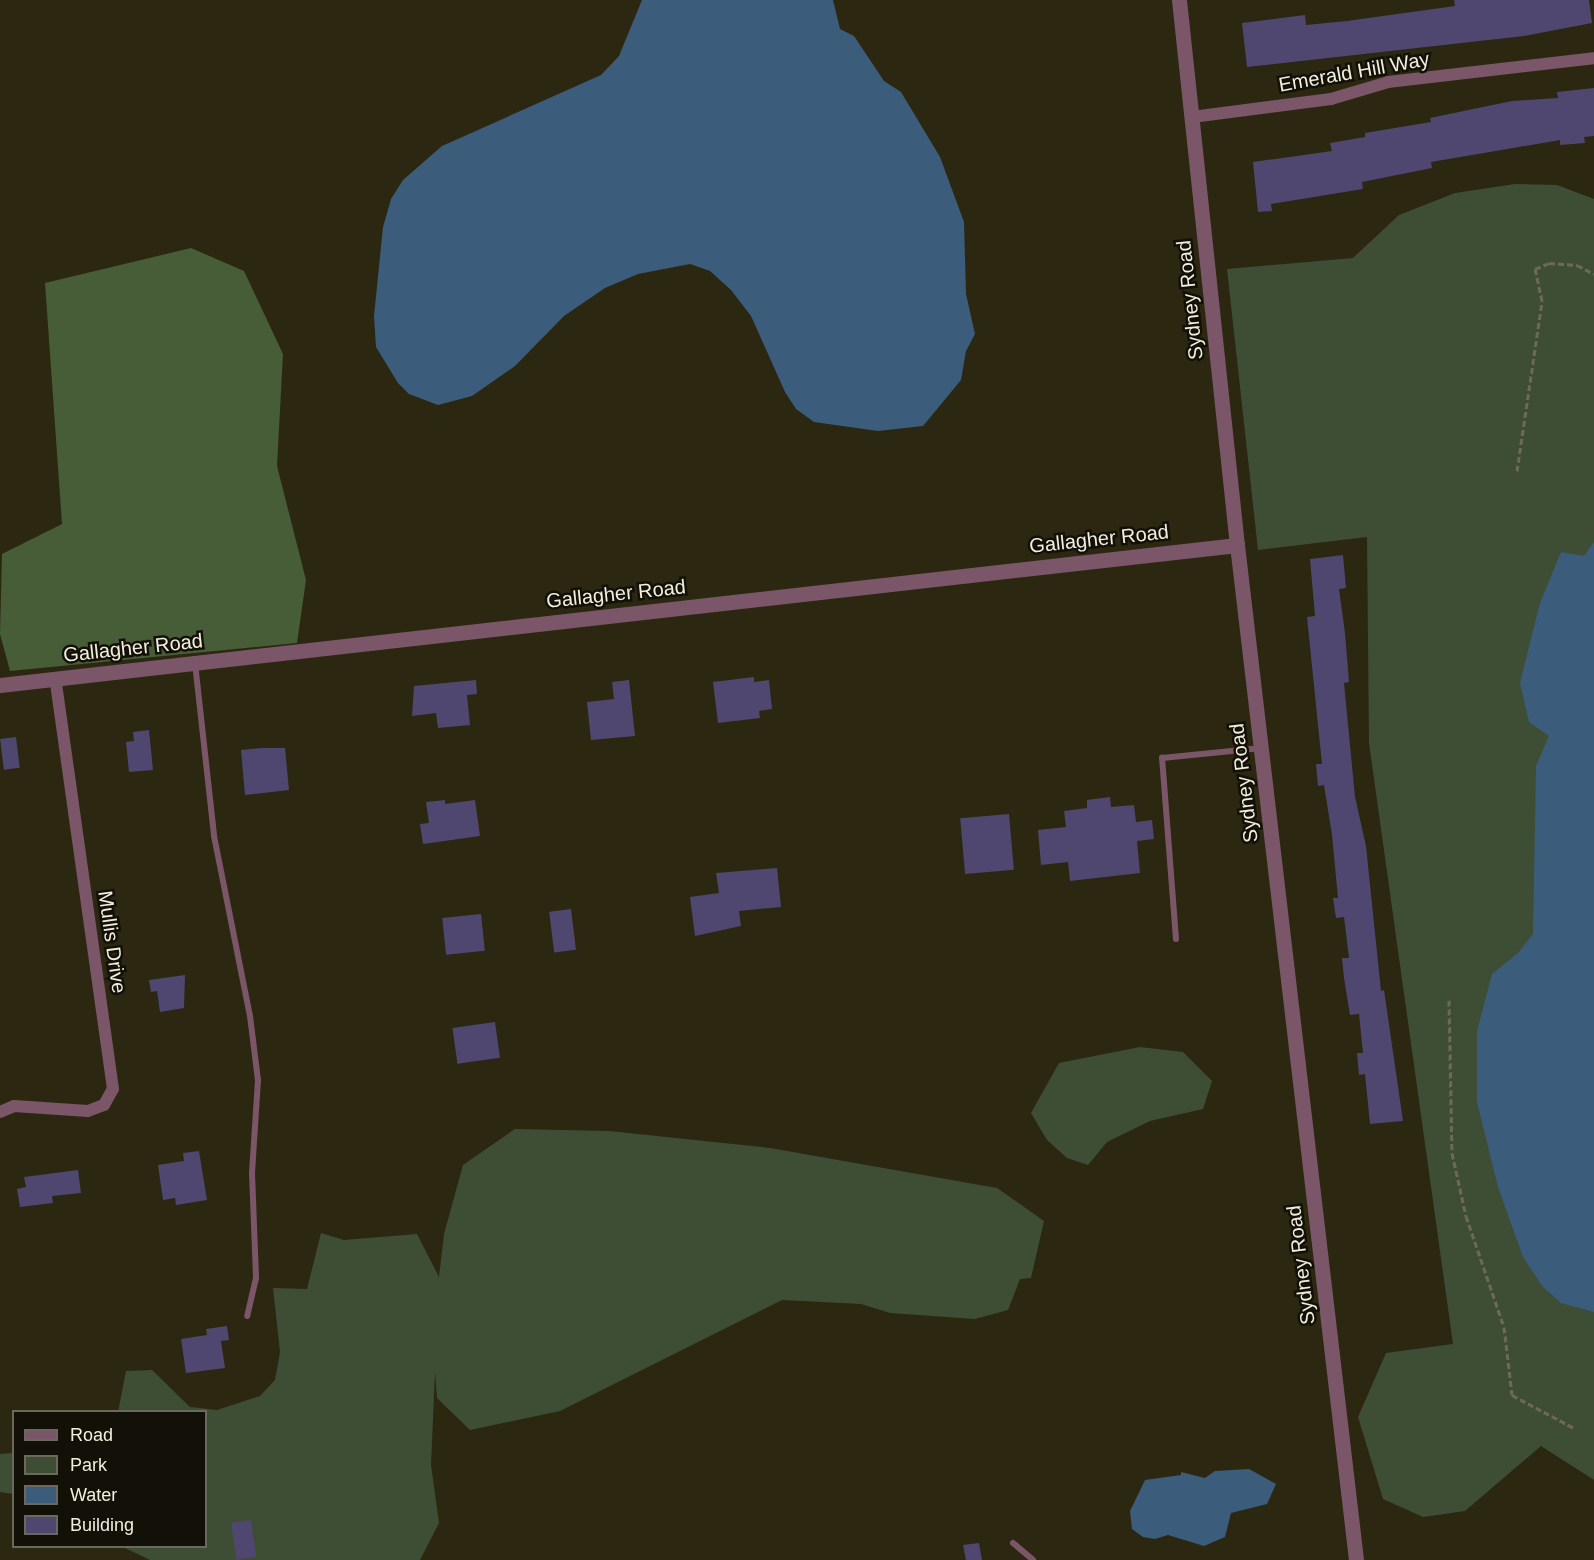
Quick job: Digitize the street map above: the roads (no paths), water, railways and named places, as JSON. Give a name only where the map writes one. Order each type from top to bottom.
[{"type":"street","name":"Sydney Road","points":[[1179,0],[1237,545],[1356,1560]]},
{"type":"street","name":"Emerald Hill Way","points":[[1192,117],[1331,99],[1388,82],[1594,58]]},
{"type":"street","name":"Gallagher Road","points":[[0,685],[1237,545]]},
{"type":"street","name":"Mullis Drive","points":[[0,1112],[14,1106],[88,1111],[104,1105],[113,1089],[54,678]]},
{"type":"lane","points":[[195,662],[214,836],[250,1016],[258,1080],[252,1173],[256,1278],[247,1317]]},
{"type":"lane","points":[[1176,939],[1162,758],[1261,748]]},
{"type":"lane","points":[[1013,1543],[1033,1560]]},
{"type":"water","points":[[642,0],[833,0],[840,29],[854,36],[884,81],[901,92],[940,157],[964,222],[966,294],[975,334],[966,351],[961,380],[923,426],[878,431],[814,422],[796,409],[785,392],[751,316],[731,290],[710,271],[690,264],[638,274],[605,288],[564,316],[515,366],[472,396],[438,405],[409,394],[398,383],[376,347],[374,316],[383,227],[391,199],[403,180],[442,146],[601,75],[619,56]]},
{"type":"water","points":[[1594,542],[1594,1312],[1561,1303],[1542,1286],[1523,1257],[1498,1187],[1477,1102],[1477,1031],[1492,974],[1518,953],[1533,934],[1536,766],[1549,736],[1529,722],[1520,683],[1540,603],[1561,552],[1584,556]]},
{"type":"water","points":[[1249,1469],[1276,1484],[1267,1504],[1231,1513],[1225,1537],[1204,1546],[1168,1535],[1155,1539],[1143,1537],[1132,1529],[1130,1511],[1145,1480],[1181,1475],[1181,1472],[1205,1478],[1215,1471]]}]
